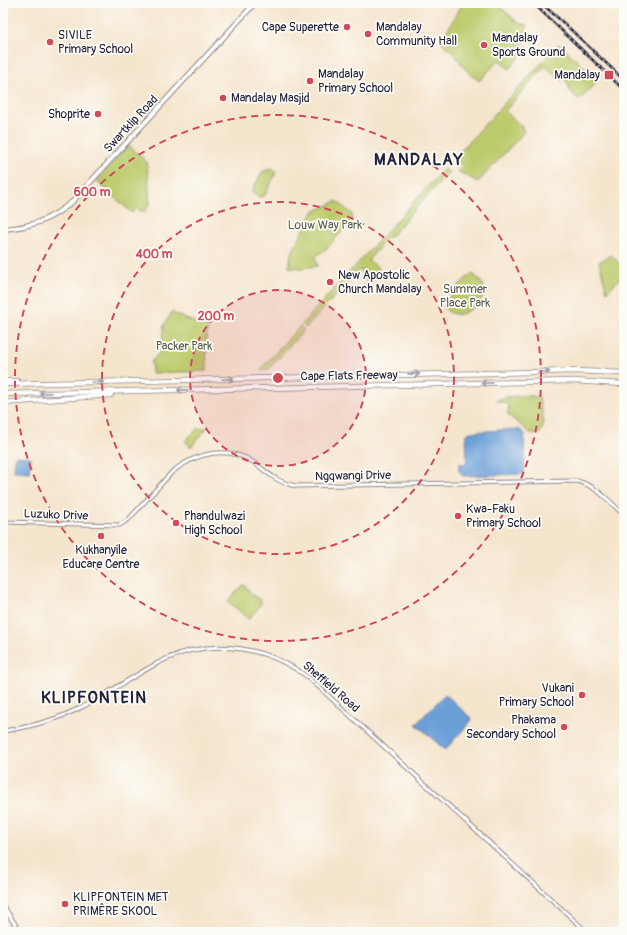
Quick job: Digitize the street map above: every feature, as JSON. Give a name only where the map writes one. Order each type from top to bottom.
[{"type":"highway","name":"Cape Flats Freeway","points":[[3,384],[576,371],[624,373]]},
{"type":"highway","points":[[3,381],[48,380],[78,382]]},
{"type":"highway","name":"Cape Flats Freeway","points":[[3,394],[573,381],[624,384]]},
{"type":"highway","points":[[3,403],[140,391]]},
{"type":"main road","name":"Swartklip Road","points":[[3,229],[29,226],[42,221],[57,214],[72,202],[254,3]]},
{"type":"main road","points":[[3,906],[20,932]]},
{"type":"street","name":"Ngqwangi Drive","points":[[108,526],[120,525],[126,522],[180,465],[200,456],[218,453],[232,454],[246,459],[278,481],[296,486],[577,481],[596,490],[624,515]]},
{"type":"street","name":"Luzuko Drive","points":[[3,522],[108,526]]},
{"type":"street","name":"Sheffield Road","points":[[3,732],[47,721],[74,711],[157,664],[179,654],[221,647],[242,649],[263,654],[290,665],[310,679],[586,932]]},
{"type":"green space","name":"Mandalay Sports Ground","points":[[463,3],[496,3],[518,23],[527,25],[520,56],[509,69],[499,60],[479,81],[465,69],[456,56],[441,41]]},
{"type":"green space","points":[[559,44],[598,80],[580,100],[569,90],[568,83],[564,79],[562,81],[545,66],[505,111],[521,126],[524,132],[478,182],[457,171],[462,166],[454,158]]},
{"type":"green space","points":[[128,145],[147,162],[150,204],[143,213],[137,208],[132,213],[97,181]]},
{"type":"green space","points":[[272,168],[276,173],[265,195],[261,197],[254,195],[252,191],[262,172]]},
{"type":"green space","points":[[444,169],[449,172],[389,238],[387,237],[368,260],[379,268],[374,280],[365,281],[360,269],[306,328],[302,324]]},
{"type":"green space","name":"Louw Way Park","points":[[337,201],[353,215],[353,219],[327,248],[315,257],[318,266],[302,268],[289,267],[291,254],[313,212]]},
{"type":"green space","points":[[611,255],[624,268],[624,274],[607,292],[599,262]]},
{"type":"green space","name":"Summer Place Park","points":[[471,274],[481,282],[485,294],[470,310],[461,314],[448,312],[444,307],[454,290]]},
{"type":"green space","name":"Packer Park","points":[[172,312],[183,318],[208,327],[206,340],[207,371],[152,373],[151,362],[161,351],[164,325]]},
{"type":"green space","points":[[300,326],[304,330],[268,370],[260,370]]},
{"type":"green space","points":[[508,397],[539,397],[543,416],[542,430],[539,434],[530,433],[507,414],[509,408],[506,403],[496,401]]},
{"type":"green space","points":[[207,428],[191,447],[185,441],[197,429]]},
{"type":"green space","points":[[243,585],[247,587],[252,595],[261,601],[261,604],[249,619],[228,601]]},
{"type":"water","points":[[519,429],[526,435],[524,438],[524,474],[463,476],[459,471],[459,464],[465,464],[467,461],[466,435],[470,432]]},
{"type":"water","points":[[15,456],[31,457],[30,472],[14,471]]},
{"type":"water","points":[[445,694],[471,718],[471,721],[445,750],[416,724]]},
{"type":"railway","points":[[533,3],[624,90]]},
{"type":"railway","points":[[541,3],[624,80]]},
{"type":"place","name":"Cape Superette","points":[[347,27]]},
{"type":"place","name":"Mandalay Community Hall","points":[[368,34]]},
{"type":"place","name":"SIVILE Primary School","points":[[50,42]]},
{"type":"place","name":"Mandalay Sports Ground","points":[[484,45]]},
{"type":"place","name":"Mandalay","points":[[609,75]]},
{"type":"place","name":"Mandalay Primary School","points":[[310,81]]},
{"type":"place","name":"Mandalay Masjid","points":[[223,98]]},
{"type":"place","name":"Shoprite","points":[[98,114]]},
{"type":"place","name":"New Apostolic Church Mandalay","points":[[330,282]]},
{"type":"place","name":"Kwa-Faku Primary School","points":[[458,516]]},
{"type":"place","name":"Phandulwazi High School","points":[[176,523]]},
{"type":"place","name":"Kukhanyile Educare Centre","points":[[101,536]]},
{"type":"place","name":"Vukani Primary School","points":[[582,695]]},
{"type":"place","name":"Phakama Secondary School","points":[[564,727]]},
{"type":"place","name":"KLIPFONTEIN MET PRIMÊRE SKOOL","points":[[65,904]]},
{"type":"district","name":"MANDALAY","points":[[419,160]]},
{"type":"district","name":"KLIPFONTEIN","points":[[94,698]]}]
